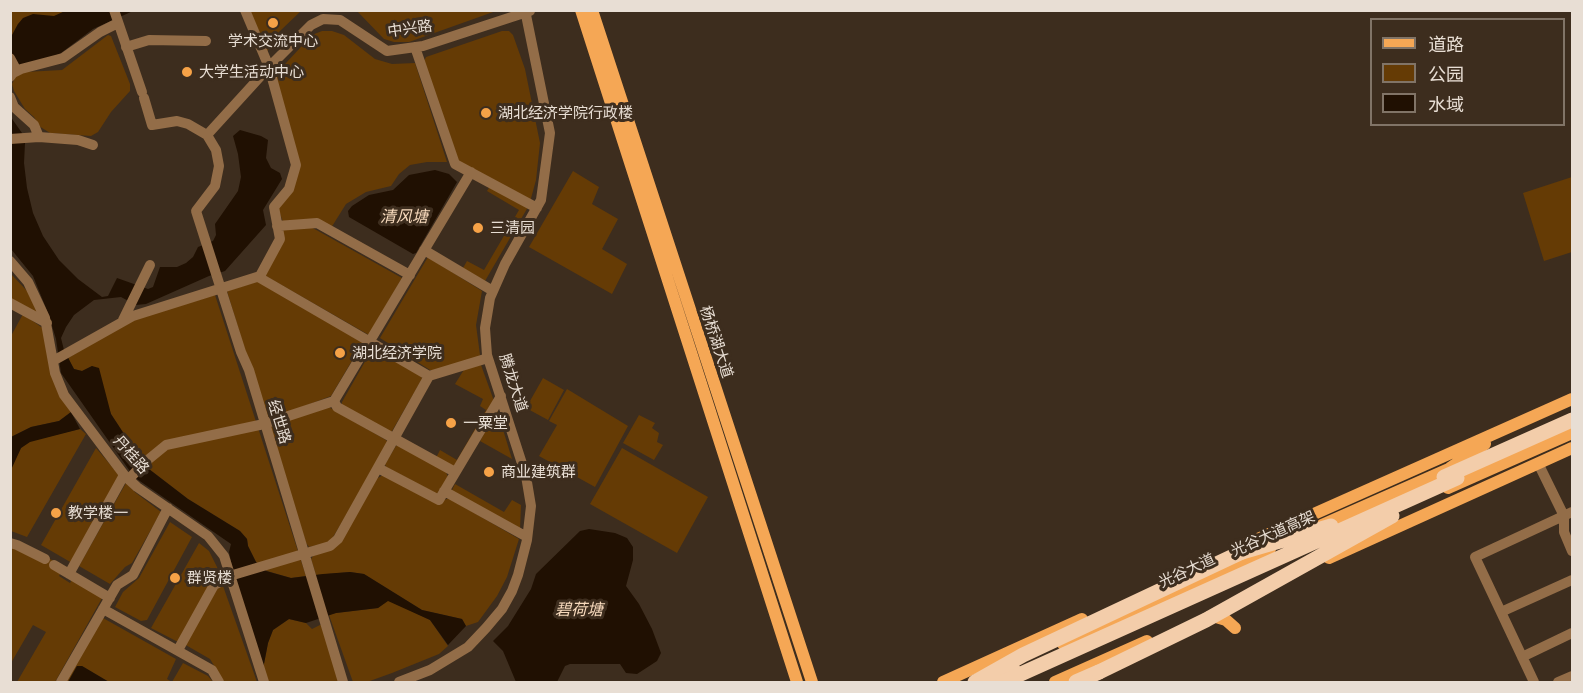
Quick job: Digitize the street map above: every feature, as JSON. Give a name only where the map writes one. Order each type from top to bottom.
[{"type":"highway","name":"光谷大道高架","points":[[989,682],[1346,528],[1572,420]]},
{"type":"highway","name":"光谷大道高架","points":[[1002,682],[1453,473],[1572,427]]},
{"type":"highway","points":[[1076,682],[1216,615],[1453,473]]},
{"type":"highway","points":[[977,682],[1023,655],[1242,552],[1346,528]]},
{"type":"main road","name":"杨桥湖大道","points":[[580,10],[797,682]]},
{"type":"main road","name":"杨桥湖大道","points":[[592,10],[812,682]]},
{"type":"main road","points":[[943,682],[1572,399]]},
{"type":"main road","name":"光谷大道","points":[[977,682],[1360,508],[1453,473],[1572,413]]},
{"type":"main road","points":[[1453,473],[1505,429]]},
{"type":"main road","points":[[1018,682],[1346,528],[1365,526],[1572,433]]},
{"type":"main road","points":[[1055,682],[1572,448]]},
{"type":"main road","points":[[1484,472],[1555,456]]},
{"type":"main road","points":[[1360,508],[1365,526]]},
{"type":"main road","points":[[1270,585],[1346,528]]},
{"type":"main road","points":[[1196,619],[1216,617],[1226,620],[1235,628],[1234,616],[1237,607],[1247,596]]},
{"type":"street","points":[[114,10],[152,125],[177,120],[207,135]]},
{"type":"street","points":[[245,10],[269,67],[296,165],[289,189],[274,207],[280,239],[260,276]]},
{"type":"street","name":"中兴路","points":[[207,135],[269,67],[311,25],[323,19],[340,20],[387,51],[416,47],[527,11]]},
{"type":"street","name":"腾龙大道","points":[[399,682],[430,670],[468,647],[486,628],[502,609],[512,591],[527,537],[531,506],[526,476],[488,358],[485,328],[493,291],[505,264],[541,200],[550,133],[527,11]]},
{"type":"street","points":[[10,58],[14,72],[63,58],[100,32],[118,23]]},
{"type":"street","points":[[126,46],[149,40],[206,41]]},
{"type":"street","points":[[416,47],[455,164],[537,208]]},
{"type":"street","points":[[10,97],[14,107],[34,125],[34,138]]},
{"type":"street","name":"经世路","points":[[207,135],[216,150],[219,166],[215,186],[196,211],[343,682]]},
{"type":"street","points":[[10,139],[78,140],[93,145]]},
{"type":"street","points":[[69,574],[128,477],[166,445],[264,424],[334,401],[471,172]]},
{"type":"street","points":[[277,226],[317,223],[410,276]]},
{"type":"street","points":[[424,250],[493,291]]},
{"type":"street","name":"丹桂路","points":[[11,263],[28,282],[47,323],[55,373],[64,395],[128,477],[208,536],[224,556],[232,575],[264,682]]},
{"type":"street","points":[[123,320],[150,265]]},
{"type":"street","points":[[54,360],[123,320],[219,283],[260,276]]},
{"type":"street","points":[[260,276],[429,376]]},
{"type":"street","points":[[10,303],[47,323]]},
{"type":"street","points":[[178,650],[214,585],[232,575],[330,546],[338,539],[429,376],[488,358]]},
{"type":"street","points":[[378,468],[439,500],[501,396]]},
{"type":"street","points":[[334,401],[337,407],[455,472]]},
{"type":"street","points":[[1538,463],[1570,517]]},
{"type":"street","points":[[444,491],[527,537]]},
{"type":"street","points":[[61,682],[117,585],[132,575],[168,508]]},
{"type":"street","points":[[1570,517],[1564,532],[1572,551]]},
{"type":"street","points":[[1534,682],[1475,557],[1570,517]]},
{"type":"street","points":[[10,543],[49,562],[110,598]]},
{"type":"street","points":[[1501,612],[1572,580]]},
{"type":"street","points":[[103,609],[212,670],[219,682]]},
{"type":"street","points":[[1522,657],[1572,633]]},
{"type":"street","points":[[1558,682],[1572,676]]},
{"type":"green space","points":[[10,11],[65,11],[59,15],[18,24],[11,37]]},
{"type":"green space","points":[[250,11],[301,11],[280,31],[265,55]]},
{"type":"green space","points":[[357,11],[496,11],[409,42],[394,42],[384,39]]},
{"type":"green space","points":[[322,31],[344,35],[375,59],[392,64],[415,63],[447,162],[410,165],[399,174],[391,186],[366,192],[346,204],[331,228],[284,225],[277,205],[295,182],[273,77],[312,35]]},
{"type":"green space","points":[[502,31],[509,31],[513,35],[525,69],[540,143],[536,180],[530,202],[458,162],[424,61],[426,57]]},
{"type":"green space","points":[[108,35],[111,36],[130,84],[130,91],[111,112],[98,132],[91,136],[50,133],[39,126],[14,91],[12,84],[16,76],[25,72],[62,70]]},
{"type":"green space","points":[[573,171],[599,187],[592,204],[618,219],[602,249],[627,264],[612,294],[529,247]]},
{"type":"green space","points":[[1572,177],[1572,252],[1544,261],[1523,193]]},
{"type":"green space","points":[[490,186],[528,207],[485,281],[463,268],[467,261],[484,270],[519,210],[487,191]]},
{"type":"green space","points":[[311,227],[402,278],[369,335],[264,275],[284,229]]},
{"type":"green space","points":[[428,257],[482,291],[476,325],[480,355],[476,360],[430,370],[380,338]]},
{"type":"green space","points":[[10,273],[29,293],[39,317],[11,299]]},
{"type":"green space","points":[[259,281],[363,342],[331,396],[273,418],[265,417],[227,291]]},
{"type":"green space","points":[[215,295],[306,576],[291,578],[267,571],[256,562],[247,539],[240,531],[188,499],[145,466],[111,414],[92,366],[82,371],[74,369],[68,358],[133,319]]},
{"type":"green space","points":[[23,314],[44,329],[71,412],[59,421],[31,427],[11,437],[11,336]]},
{"type":"green space","points":[[374,348],[421,374],[422,379],[389,434],[342,407],[342,402]]},
{"type":"green space","points":[[481,365],[494,401],[454,468],[436,458],[440,450],[457,460],[486,410],[480,406],[483,399],[455,384],[465,368]]},
{"type":"green space","points":[[543,378],[564,390],[548,420],[526,408]]},
{"type":"green space","points":[[567,389],[628,426],[595,487],[539,456],[557,425],[549,421]]},
{"type":"green space","points":[[327,406],[386,440],[389,444],[330,542],[309,547],[268,427]]},
{"type":"green space","points":[[497,410],[512,459],[480,441]]},
{"type":"green space","points":[[639,415],[655,423],[652,428],[659,433],[657,442],[663,445],[654,460],[623,443]]},
{"type":"green space","points":[[80,429],[86,434],[27,537],[11,531],[10,470],[21,448],[30,441]]},
{"type":"green space","points":[[396,446],[401,446],[446,472],[448,477],[437,494],[386,467],[385,464]]},
{"type":"green space","points":[[96,448],[120,476],[72,563],[41,545]]},
{"type":"green space","points":[[622,448],[708,497],[677,553],[590,504]]},
{"type":"green space","points":[[385,474],[437,503],[449,498],[519,539],[507,577],[497,596],[478,622],[466,626],[462,619],[422,610],[364,574],[350,572],[316,575],[311,559],[313,556],[332,548],[376,479]]},
{"type":"green space","points":[[126,483],[161,512],[132,563],[125,567],[110,584],[79,566]]},
{"type":"green space","points":[[455,484],[504,512],[512,500],[521,505],[520,530],[451,492]]},
{"type":"green space","points":[[170,522],[192,537],[147,620],[141,621],[115,607],[123,592],[139,578]]},
{"type":"green space","points":[[10,538],[64,567],[59,576],[70,583],[76,573],[106,591],[55,682],[17,682],[46,632],[33,625],[11,663]]},
{"type":"green space","points":[[199,543],[209,551],[223,579],[178,642],[151,628]]},
{"type":"green space","points":[[223,586],[257,682],[224,682],[210,659],[184,644],[217,589]]},
{"type":"green space","points":[[388,600],[430,620],[448,646],[439,654],[392,673],[367,682],[353,682],[329,615],[378,608]]},
{"type":"green space","points":[[103,618],[176,659],[167,679],[172,682],[109,682],[82,666],[77,666],[68,682],[64,682]]},
{"type":"green space","points":[[289,619],[306,623],[312,629],[322,624],[340,682],[268,682],[263,669],[268,643],[273,630]]},
{"type":"green space","points":[[183,663],[208,676],[213,682],[172,682]]},
{"type":"water","points":[[65,11],[133,11],[93,29],[61,53],[47,60],[11,70],[11,37],[23,18],[33,14],[54,16]]},
{"type":"water","points":[[10,116],[22,133],[25,143],[24,163],[27,188],[33,213],[43,236],[59,260],[78,279],[102,297],[108,296],[117,278],[148,289],[153,287],[160,267],[177,267],[186,263],[193,257],[198,247],[213,241],[216,235],[215,224],[238,191],[241,177],[233,136],[240,130],[268,140],[266,158],[271,168],[280,173],[282,179],[263,210],[266,225],[225,271],[146,304],[136,305],[121,297],[94,300],[74,315],[66,327],[61,338],[64,350],[74,369],[82,371],[92,366],[99,368],[111,414],[145,466],[188,499],[240,531],[247,539],[256,562],[266,571],[291,578],[350,572],[364,574],[422,610],[462,619],[466,626],[448,645],[430,620],[388,601],[378,608],[336,613],[306,623],[289,619],[273,630],[263,669],[233,571],[229,552],[231,544],[134,477],[61,373],[56,339],[48,313],[33,276],[11,249]]},
{"type":"water","name":"清风塘","points":[[435,170],[449,174],[457,182],[416,253],[413,254],[349,217],[348,211],[352,206],[369,195],[393,190],[409,175]]},
{"type":"water","points":[[71,412],[80,429],[30,442],[21,448],[11,470],[11,437],[31,427],[59,421]]},
{"type":"water","name":"碧荷塘","points":[[589,529],[615,533],[627,538],[633,547],[633,560],[626,586],[639,604],[661,653],[657,661],[637,674],[626,673],[620,664],[570,664],[565,666],[557,682],[516,682],[503,651],[493,641],[508,626],[531,589],[536,574],[580,531]]},
{"type":"water","points":[[77,666],[82,666],[109,682],[68,682]]},
{"type":"place","name":"学术交流中心","points":[[273,23]]},
{"type":"place","name":"大学生活动中心","points":[[187,72]]},
{"type":"place","name":"湖北经济学院行政楼","points":[[486,113]]},
{"type":"place","name":"三清园","points":[[478,228]]},
{"type":"place","name":"湖北经济学院","points":[[340,353]]},
{"type":"place","name":"一粟堂","points":[[451,423]]},
{"type":"place","name":"商业建筑群","points":[[489,472]]},
{"type":"place","name":"教学楼一","points":[[56,513]]},
{"type":"place","name":"群贤楼","points":[[175,578]]}]
